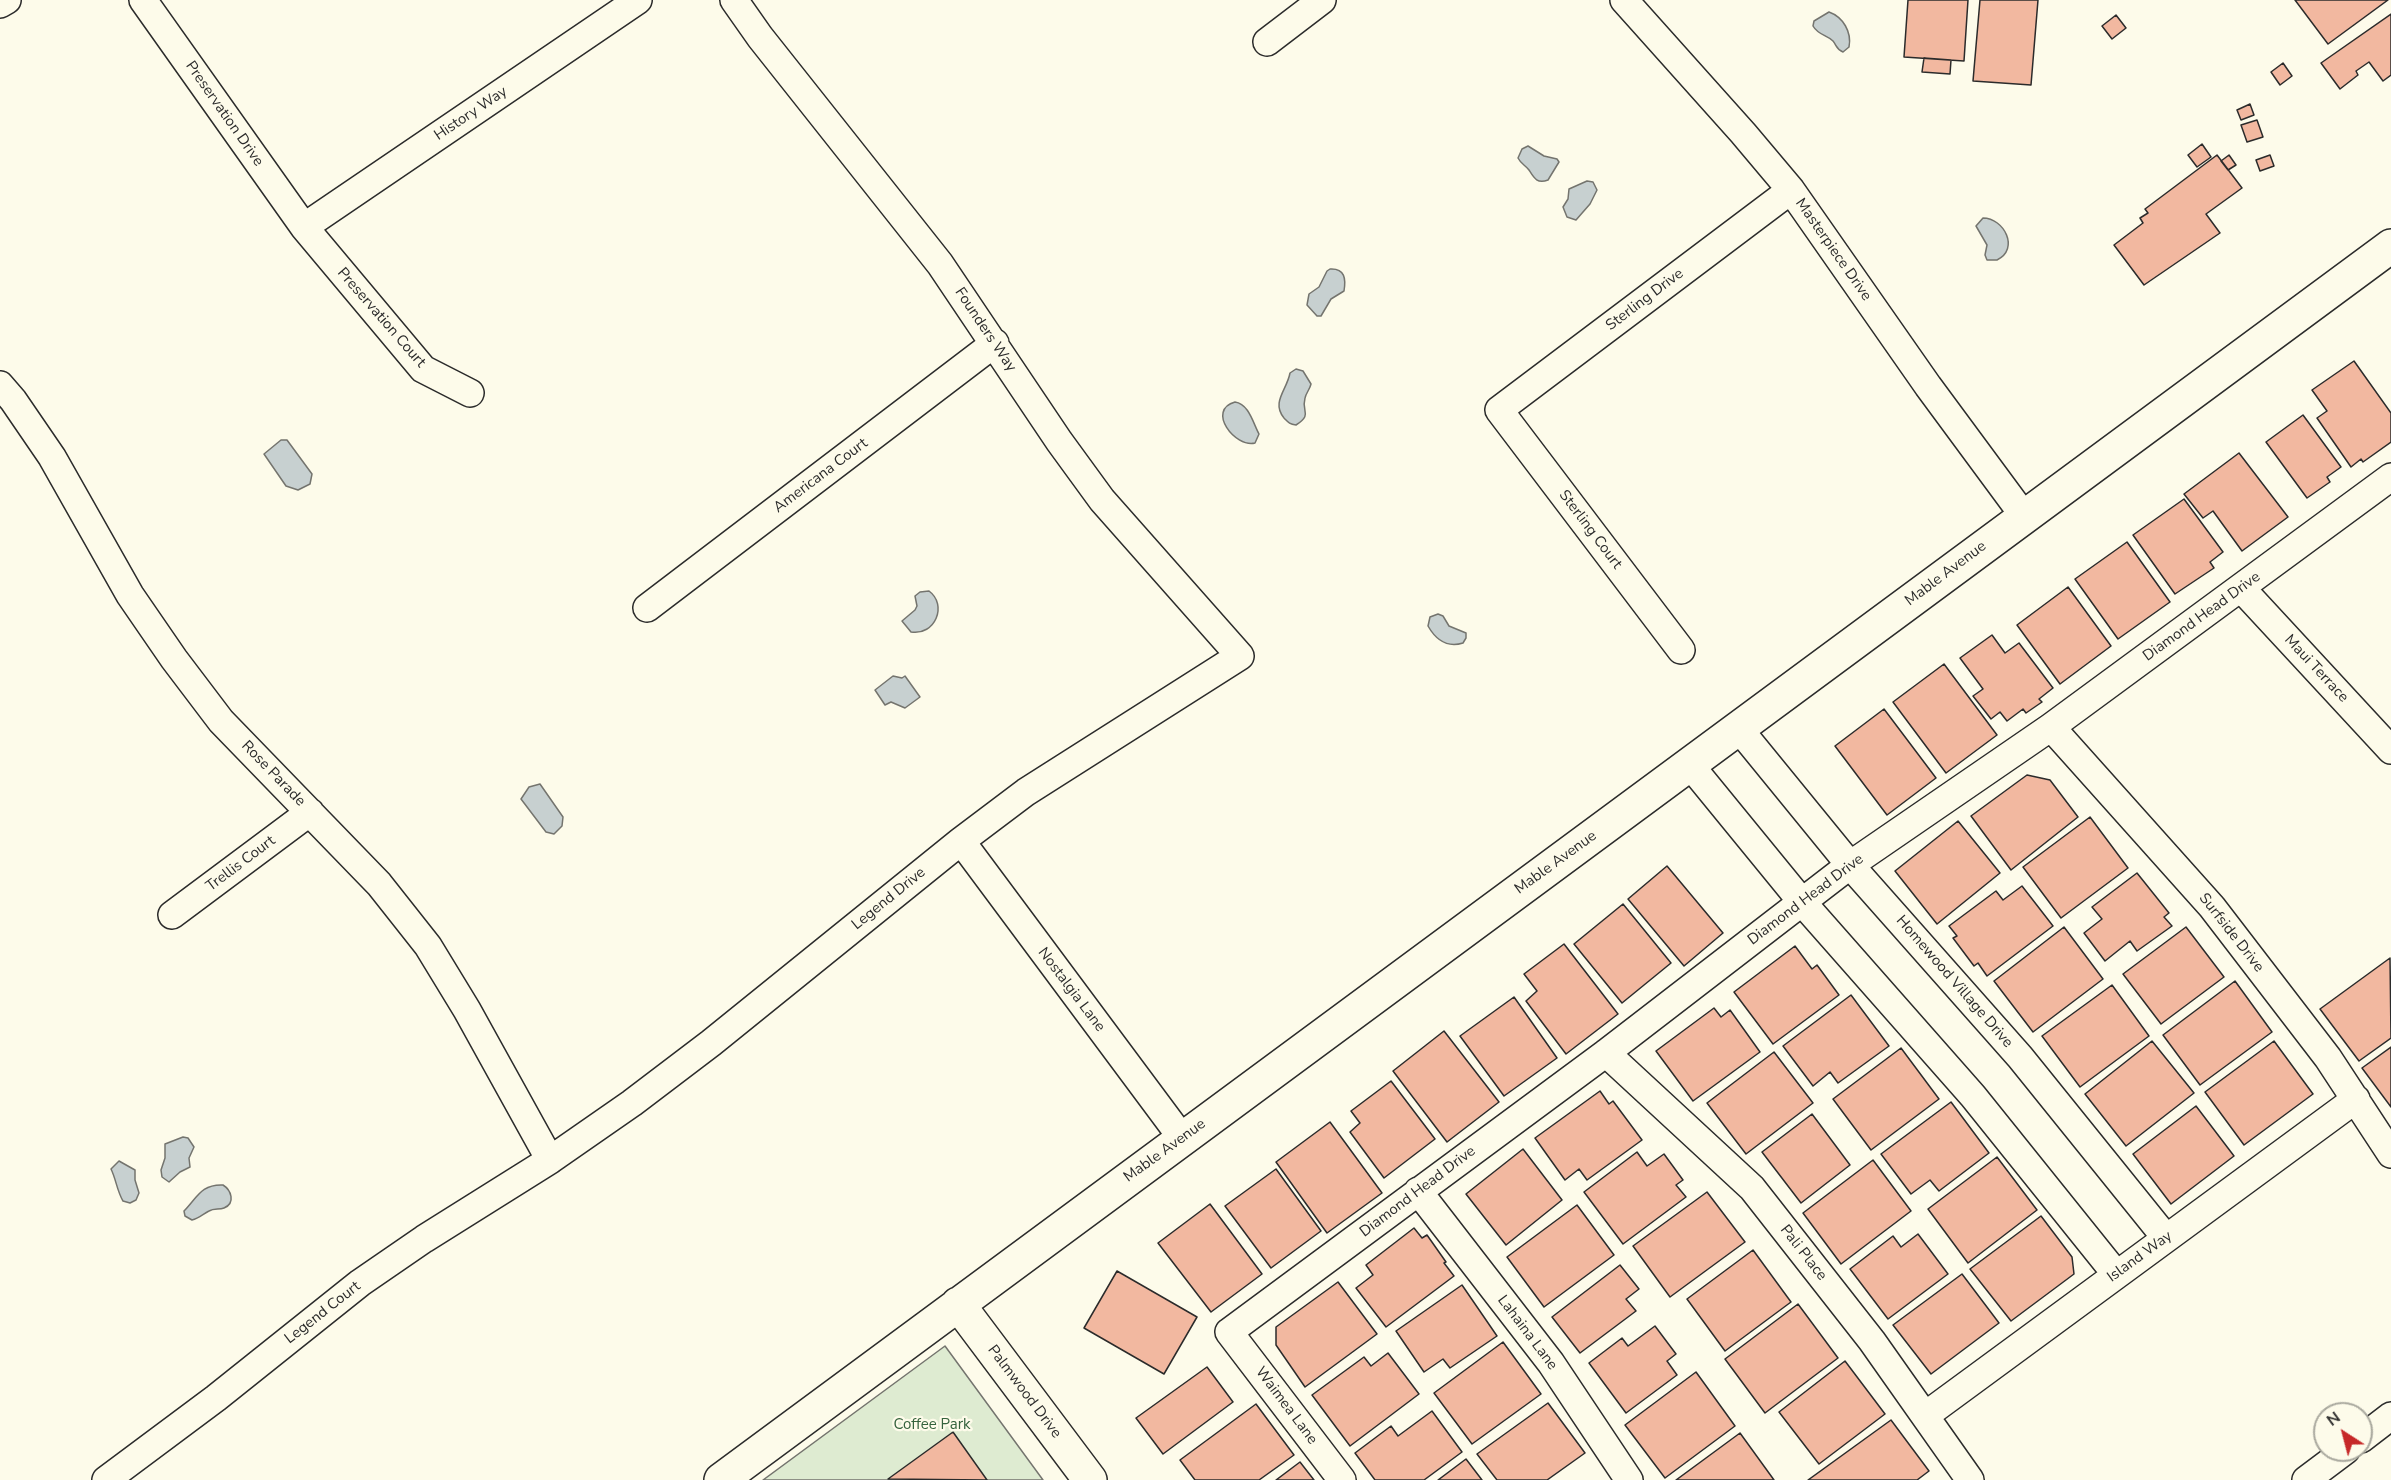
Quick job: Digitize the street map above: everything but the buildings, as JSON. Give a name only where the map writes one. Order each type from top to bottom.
[{"type":"street","points":[[0,4],[7,0]]},
{"type":"street","name":"Preservation Drive","points":[[143,0],[304,227]]},
{"type":"street","name":"History Way","points":[[304,227],[638,0]]},
{"type":"street","name":"Founders Way","points":[[734,0],[760,38],[940,264],[1059,441],[1102,500],[1240,656]]},
{"type":"street","points":[[1267,42],[1322,0]]},
{"type":"street","name":"Masterpiece Drive","points":[[1624,0],[1791,190],[1928,386],[2024,516]]},
{"type":"street","name":"Sterling Drive","points":[[1499,410],[1791,190]]},
{"type":"street","name":"Preservation Court","points":[[304,227],[423,369],[470,393]]},
{"type":"street","name":"Mable Avenue","points":[[721,1480],[2391,246]]},
{"type":"street","name":"Americana Court","points":[[646,608],[995,344]]},
{"type":"street","name":"Rose Parade","points":[[0,385],[13,400],[52,458],[130,595],[174,659],[221,721],[379,884],[428,946],[467,1010],[550,1160]]},
{"type":"street","name":"Sterling Court","points":[[1499,410],[1681,651]]},
{"type":"street","name":"Diamond Head Drive","points":[[1229,1332],[1606,1053],[1850,865],[2051,727],[2391,477]]},
{"type":"street","name":"Maui Terrace","points":[[2241,588],[2391,750]]},
{"type":"street","name":"Legend Drive","points":[[550,1160],[632,1103],[702,1050],[961,841],[1053,774],[1240,656]]},
{"type":"street","name":"Surfside Drive","points":[[2051,727],[2212,907],[2328,1058],[2391,1154]]},
{"type":"street","name":"Homewood Village Drive","points":[[1739,729],[1850,865],[2020,1056],[2166,1238]]},
{"type":"street","points":[[1690,765],[1802,902],[1973,1096],[2116,1275]]},
{"type":"street","name":"Trellis Court","points":[[172,915],[310,812]]},
{"type":"street","name":"Nostalgia Lane","points":[[961,841],[1182,1138]]},
{"type":"street","name":"Pali Place","points":[[1606,1053],[1752,1188],[1872,1341],[1970,1480]]},
{"type":"street","name":"Island Way","points":[[1926,1415],[2356,1099]]},
{"type":"street","name":"Legend Court","points":[[106,1480],[216,1398],[360,1283],[424,1239],[550,1160]]},
{"type":"street","name":"Lahaina Lane","points":[[1418,1191],[1551,1364],[1629,1480]]},
{"type":"street","name":"Palmwood Drive","points":[[958,1304],[1090,1480]]},
{"type":"street","name":"Waimea Lane","points":[[1229,1332],[1342,1480]]},
{"type":"street","points":[[2373,1430],[2391,1416]]},
{"type":"street","points":[[2306,1480],[2330,1462]]},
{"type":"green space","name":"Coffee Park","points":[[945,1346],[1043,1480],[763,1480]]},
{"type":"shaded area","points":[[1829,12],[1842,21],[1848,31],[1849,47],[1843,52],[1813,26],[1814,21]]},
{"type":"shaded area","points":[[1528,146],[1559,162],[1548,180],[1536,180],[1519,160],[1522,149]]},
{"type":"shaded area","points":[[1587,181],[1593,182],[1597,190],[1590,204],[1576,220],[1567,217],[1563,207],[1568,199],[1569,189]]},
{"type":"shaded area","points":[[1983,218],[1997,223],[2006,235],[2007,249],[2004,255],[1997,260],[1987,260],[1985,255],[1987,245],[1976,226]]},
{"type":"shaded area","points":[[1330,269],[1342,272],[1345,282],[1344,291],[1331,299],[1321,316],[1317,316],[1307,305],[1309,294],[1319,287]]},
{"type":"shaded area","points":[[1296,369],[1303,371],[1311,384],[1305,398],[1304,418],[1296,425],[1284,418],[1280,412],[1279,401],[1290,373]]},
{"type":"shaded area","points":[[1235,402],[1240,403],[1247,410],[1259,434],[1255,443],[1239,440],[1223,420],[1223,412],[1227,406]]},
{"type":"shaded area","points":[[281,440],[287,440],[312,474],[310,484],[298,490],[286,486],[264,454]]},
{"type":"shaded area","points":[[929,591],[938,604],[936,618],[927,629],[911,632],[902,621],[915,610],[917,606],[915,596],[920,592]]},
{"type":"shaded area","points":[[1438,614],[1443,616],[1449,626],[1466,633],[1463,643],[1447,644],[1435,635],[1428,626],[1430,617]]},
{"type":"shaded area","points":[[893,676],[902,678],[905,676],[920,697],[905,708],[891,702],[885,705],[875,690]]},
{"type":"shaded area","points":[[540,784],[563,817],[562,826],[554,834],[546,832],[521,799],[529,787]]},
{"type":"shaded area","points":[[183,1137],[188,1138],[194,1147],[189,1158],[190,1167],[169,1182],[162,1177],[161,1170],[165,1158],[165,1144]]},
{"type":"shaded area","points":[[119,1161],[135,1170],[139,1193],[136,1200],[130,1203],[123,1201],[111,1169]]},
{"type":"shaded area","points":[[223,1185],[231,1196],[228,1206],[211,1210],[192,1220],[185,1216],[184,1211],[204,1189]]}]
